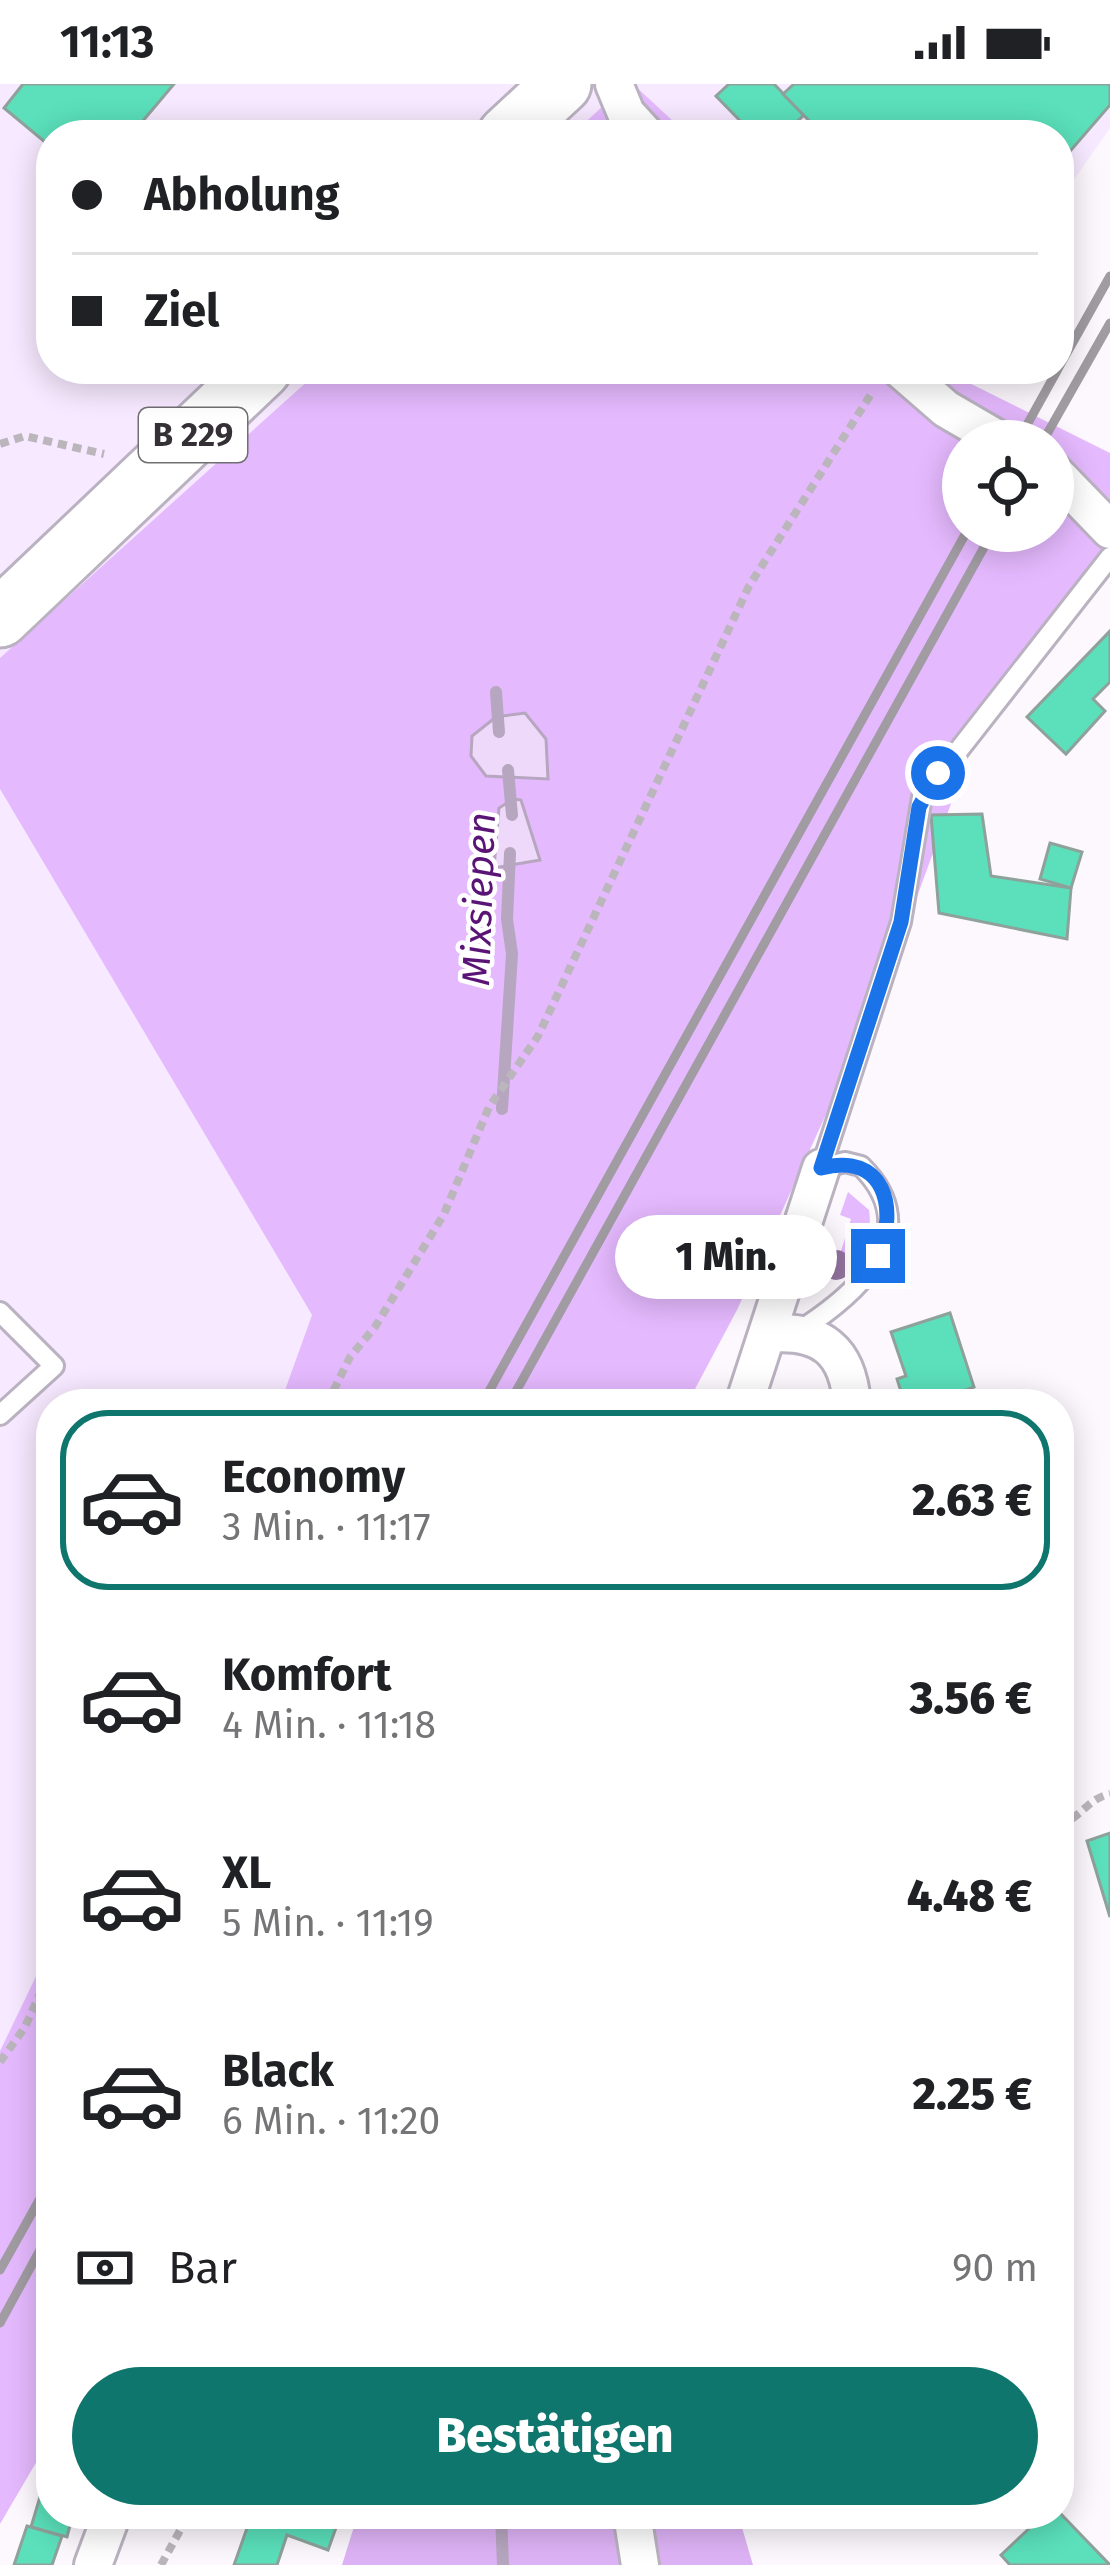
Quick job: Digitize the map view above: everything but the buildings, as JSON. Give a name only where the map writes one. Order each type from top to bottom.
[{"type":"main road","points":[[523,120],[562,84]]},
{"type":"main road","name":"B 229","points":[[0,618],[246,384]]},
{"type":"street","points":[[614,84],[632,120]]},
{"type":"street","points":[[899,384],[965,420]]},
{"type":"street","points":[[1074,493],[1099,519]]},
{"type":"street","points":[[753,1389],[783,1332],[821,1168]]},
{"type":"street","points":[[783,1332],[828,1345],[850,1375],[851,1389]]},
{"type":"street","points":[[93,2565],[106,2529]]},
{"type":"street","points":[[634,2529],[640,2565]]},
{"type":"lane","points":[[821,1168],[901,922],[922,797],[1110,557]]},
{"type":"lane","points":[[783,1332],[851,1293],[888,1232],[890,1209],[872,1178],[844,1162],[821,1168]]},
{"type":"lane","points":[[0,1312],[54,1366],[0,1415]]},
{"type":"path","points":[[334,1389],[350,1357],[375,1327],[444,1214],[489,1107],[538,1036],[749,586],[884,384]]},
{"type":"path","points":[[0,444],[25,436],[66,441]]},
{"type":"path","points":[[1074,1821],[1096,1796],[1110,1794]]},
{"type":"path","points":[[0,2062],[36,2003]]},
{"type":"path","points":[[160,2565],[180,2529]]},
{"type":"shaded area","points":[[0,84],[626,84],[588,120],[36,120],[36,384],[304,384],[0,658]]},
{"type":"shaded area","points":[[626,84],[633,84],[672,120],[588,120]]},
{"type":"shaded area","points":[[633,84],[1110,84],[1110,128],[1074,180],[1074,120],[672,120]]},
{"type":"shaded area","points":[[304,384],[971,384],[1044,420],[942,420],[942,552],[1074,552],[1074,435],[1110,453],[1110,538],[986,708],[884,987],[737,1310],[695,1389],[285,1389],[312,1315],[0,789],[0,658]]},
{"type":"shaded area","points":[[525,713],[546,739],[548,779],[486,776],[471,756],[472,736],[496,717]]},
{"type":"shaded area","points":[[0,789],[312,1315],[285,1389],[36,1389],[36,1976],[0,2051]]},
{"type":"shaded area","points":[[513,799],[521,800],[540,860],[494,868],[499,808]]},
{"type":"shaded area","points":[[848,1192],[869,1210],[869,1231],[857,1256],[836,1279],[824,1268],[830,1250],[840,1254],[851,1219],[840,1215]]},
{"type":"shaded area","points":[[36,1976],[36,2463],[0,2524],[0,2051]]},
{"type":"shaded area","points":[[353,2529],[742,2529],[753,2565],[342,2565]]},
{"type":"waterway","name":"Mixsiepen","points":[[496,692],[499,732]]},
{"type":"waterway","name":"Mixsiepen","points":[[508,770],[512,815]]},
{"type":"waterway","name":"Mixsiepen","points":[[502,1109],[512,954],[507,919],[510,853]]},
{"type":"waterway","name":"Mixsiepen","points":[[502,2529],[503,2565]]},
{"type":"railway","points":[[1074,340],[1110,276]]},
{"type":"railway","points":[[1055,420],[1110,323]]},
{"type":"railway","points":[[1030,420],[1050,384]]},
{"type":"railway","points":[[490,1389],[955,552]]},
{"type":"railway","points":[[517,1389],[981,552]]},
{"type":"railway","points":[[0,2270],[36,2206]]},
{"type":"railway","points":[[0,2323],[36,2257]]},
{"type":"route","points":[[878,1256],[888,1232],[890,1209],[882,1190],[860,1166],[844,1162],[821,1168],[901,922],[910,888],[919,807],[938,773]]}]
